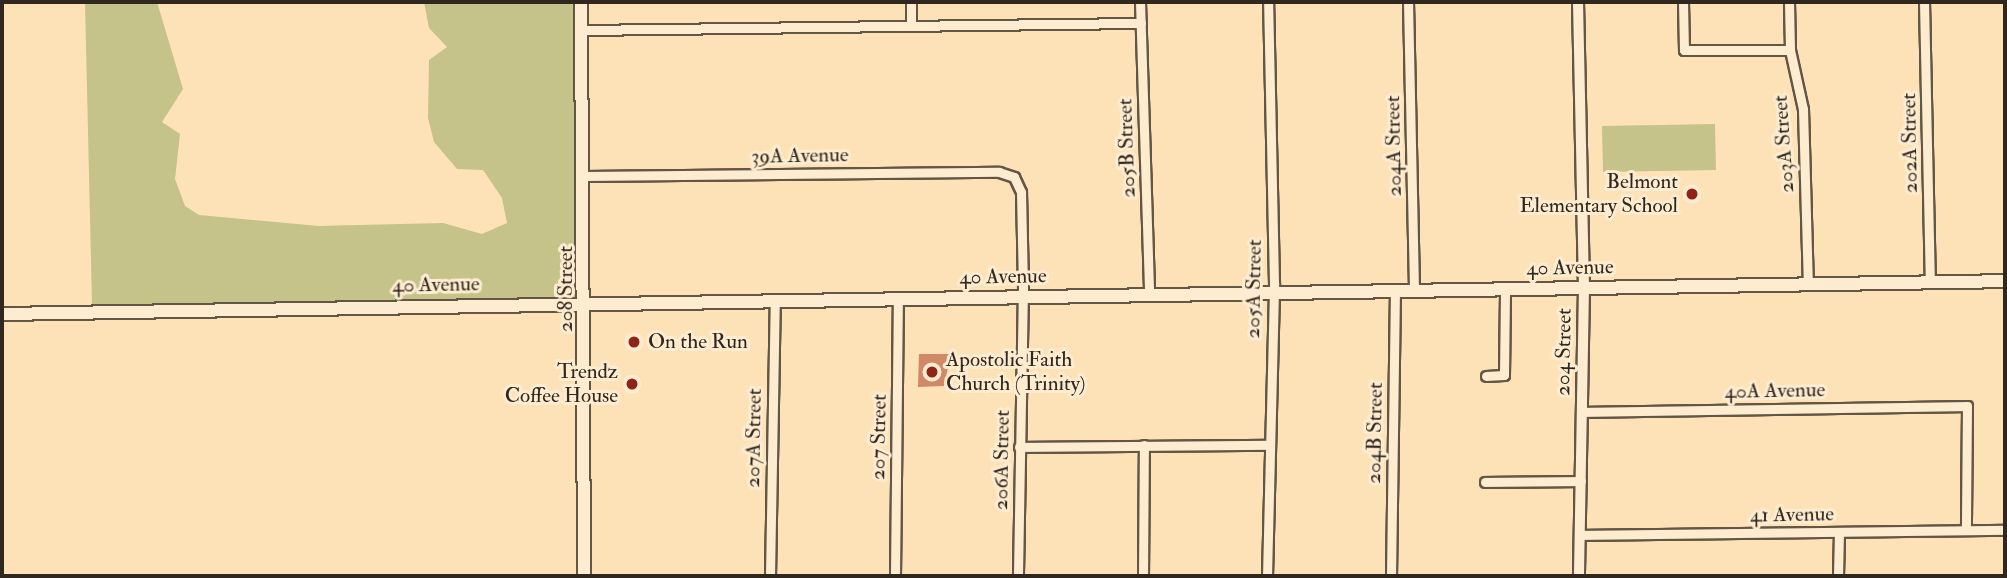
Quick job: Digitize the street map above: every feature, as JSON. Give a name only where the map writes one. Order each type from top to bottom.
[{"type":"main road","name":"208 Street","points":[[581,2],[586,301],[584,576]]},
{"type":"main road","name":"40 Avenue","points":[[2,314],[586,301],[2005,281]]},
{"type":"street","points":[[911,2],[911,26]]},
{"type":"street","name":"205B Street","points":[[1140,2],[1149,294]]},
{"type":"street","name":"205A Street","points":[[1267,576],[1271,292],[1268,2]]},
{"type":"street","name":"204A Street","points":[[1408,2],[1414,290]]},
{"type":"street","name":"204 Street","points":[[1578,2],[1584,287],[1579,576]]},
{"type":"street","points":[[1683,2],[1684,50],[1790,50]]},
{"type":"street","name":"203A Street","points":[[1789,2],[1790,50],[1803,109],[1808,285]]},
{"type":"street","name":"202A Street","points":[[1924,2],[1930,283]]},
{"type":"street","points":[[582,30],[1141,23]]},
{"type":"street","name":"39A Avenue","points":[[585,176],[999,172],[1014,177]]},
{"type":"street","name":"206A Street","points":[[1014,177],[1021,192],[1018,576]]},
{"type":"street","points":[[1486,376],[1504,375],[1505,289]]},
{"type":"street","name":"204B Street","points":[[1391,576],[1395,290]]},
{"type":"street","name":"207 Street","points":[[895,576],[898,298]]},
{"type":"street","name":"207A Street","points":[[770,576],[775,300]]},
{"type":"street","name":"40A Avenue","points":[[1582,412],[1968,406],[1966,530]]},
{"type":"street","points":[[1019,447],[1269,445]]},
{"type":"street","points":[[1143,576],[1144,446]]},
{"type":"street","points":[[1485,482],[1581,481]]},
{"type":"street","name":"41 Avenue","points":[[1580,535],[2005,530]]},
{"type":"street","points":[[1838,576],[1839,532]]},
{"type":"shaded area","points":[[85,2],[157,2],[183,89],[162,122],[180,134],[175,179],[185,206],[199,215],[318,226],[443,223],[482,234],[507,223],[502,198],[483,170],[457,169],[434,142],[428,118],[429,60],[447,47],[429,28],[424,2],[574,2],[582,297],[92,305]]},
{"type":"shaded area","points":[[1715,124],[1716,170],[1603,172],[1602,126]]},
{"type":"building","name":"Apostolic Faith Church (Trinity)","points":[[919,354],[951,354],[944,386],[918,387]]},
{"type":"place","name":"Belmont Elementary School","points":[[1692,194]]},
{"type":"place","name":"On the Run","points":[[634,342]]},
{"type":"place","name":"Apostolic Faith Church (Trinity)","points":[[932,372]]},
{"type":"place","name":"Trendz Coffee House","points":[[632,384]]}]
